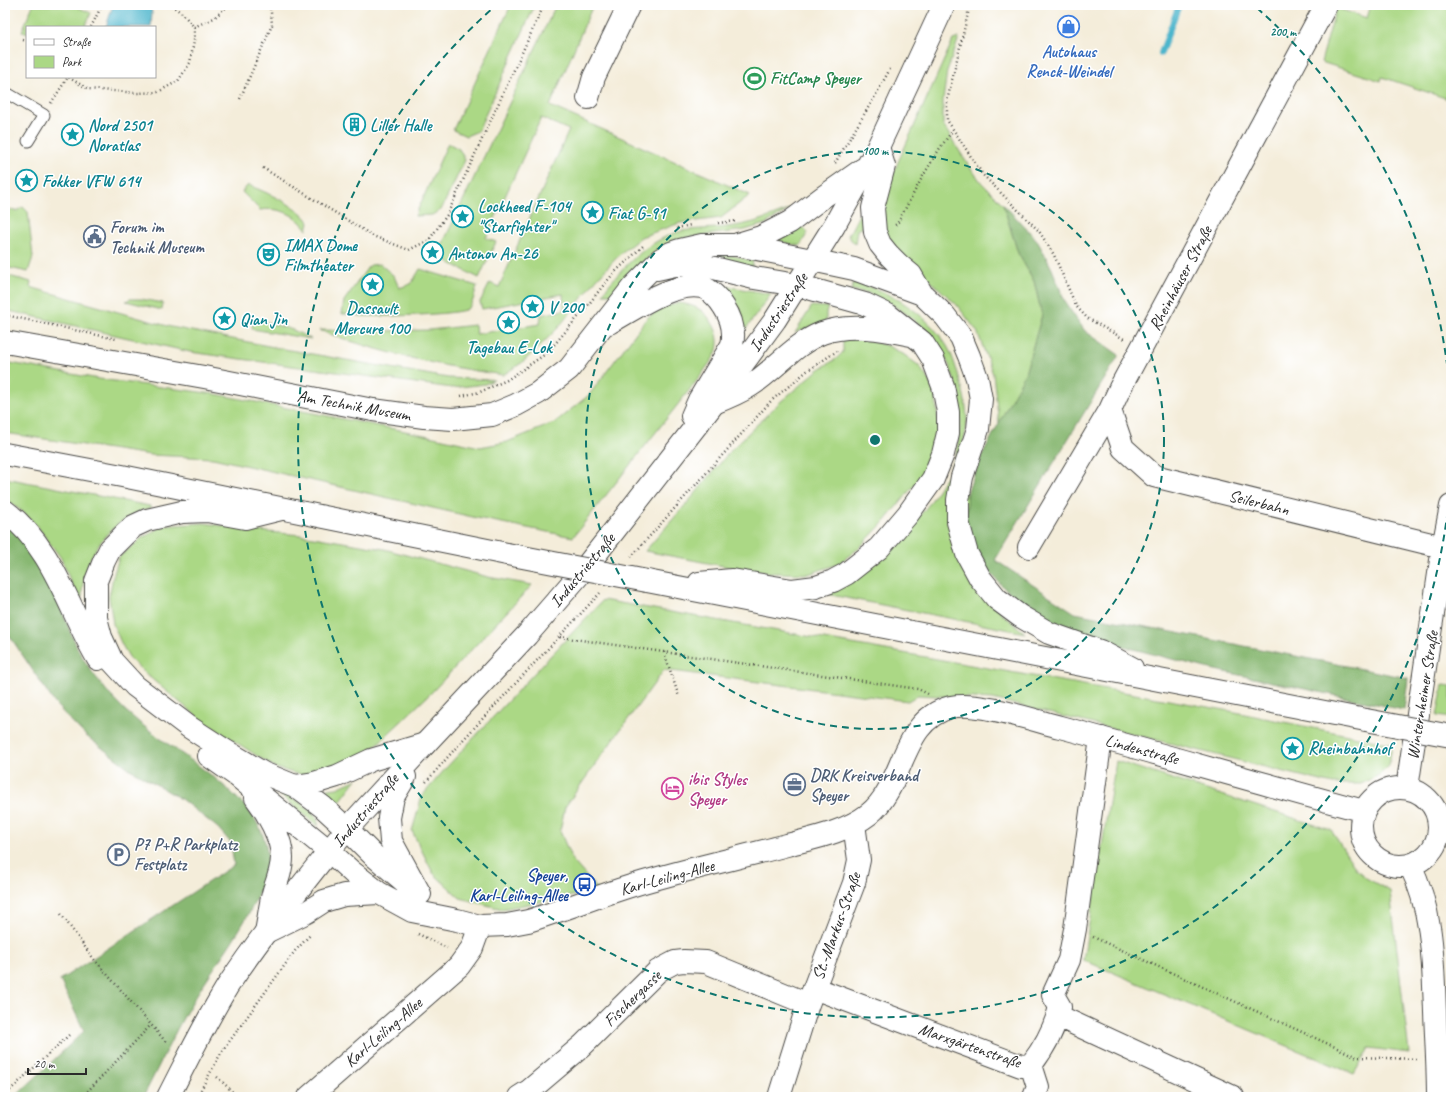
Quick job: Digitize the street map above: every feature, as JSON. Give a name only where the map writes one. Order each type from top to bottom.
[{"type":"street","points":[[588,98],[594,78],[629,5]]},
{"type":"street","name":"Industriestraße","points":[[168,1097],[199,1035],[227,988],[266,932],[347,829],[527,635],[585,568],[714,403],[775,320],[834,226],[873,156],[944,5]]},
{"type":"street","name":"Rheinhäuser Straße","points":[[1029,547],[1110,410],[1120,388],[1143,348],[1326,5]]},
{"type":"street","points":[[737,245],[761,237],[790,222],[873,156],[884,166],[873,208],[875,232],[880,244],[888,254],[911,275],[922,294],[945,316],[960,337],[977,378],[981,399],[978,429],[962,477],[958,500],[958,522],[966,554],[980,578],[997,599],[1020,616],[1049,633],[1100,651],[1154,679]]},
{"type":"street","name":"Am Technik Museum","points":[[5,342],[204,377],[381,411],[424,417],[453,419],[492,415],[516,405],[538,393],[569,369],[624,297],[648,271],[661,259],[680,250],[702,245],[737,245],[854,269],[922,294]]},
{"type":"street","points":[[648,271],[675,265],[702,265],[754,278],[796,285],[865,304],[888,315],[922,342],[933,359],[943,386],[948,412],[948,433],[943,454],[933,479],[908,514],[879,548],[846,574],[833,581],[816,587],[792,590],[732,580],[672,585]]},
{"type":"street","points":[[601,328],[665,293],[689,286],[703,287],[722,303],[732,322],[732,345],[699,400],[690,421],[687,438]]},
{"type":"street","points":[[714,403],[750,386],[801,344],[823,333],[834,330],[866,327],[915,335]]},
{"type":"street","name":"Seilerbahn","points":[[1110,410],[1123,448],[1154,476],[1443,547]]},
{"type":"street","points":[[5,454],[122,476],[507,554],[1451,736]]},
{"type":"street","name":"Karl-Leiling-Allee","points":[[281,509],[245,518],[207,511],[182,512],[147,520],[134,526],[110,549],[96,581],[96,618],[101,637],[112,661],[135,686],[189,727],[226,751],[263,773],[295,786],[323,807],[380,861],[420,894],[457,920]]},
{"type":"street","points":[[5,511],[14,518],[35,541],[52,566],[88,643],[104,668],[125,693],[236,775],[260,803],[272,823],[280,845],[282,857],[280,874],[274,890],[266,932]]},
{"type":"street","name":"Winternheimer Straße","points":[[1407,788],[1443,547],[1450,518]]},
{"type":"street","name":"Lindenstraße","points":[[854,824],[869,814],[886,795],[893,783],[913,737],[922,724],[935,713],[951,707],[963,706],[989,709],[1100,738],[1364,811]]},
{"type":"street","points":[[1100,738],[1075,929],[1069,960],[1053,995],[1060,1007],[1058,1016],[1233,1097]]},
{"type":"street","points":[[295,786],[337,776],[371,760],[425,744]]},
{"type":"street","points":[[420,894],[391,841],[389,818],[393,797],[425,744]]},
{"type":"street","name":"Karl-Leiling-Allee","points":[[236,775],[330,851],[352,872],[379,893],[412,912],[457,920],[480,926],[507,925],[528,920],[650,880],[802,841],[834,832],[854,824]]},
{"type":"street","points":[[1394,788],[1407,788],[1422,794],[1445,821],[1439,832],[1446,846],[1430,853],[1421,860],[1410,865],[1396,866],[1382,862],[1370,852],[1363,840],[1361,825],[1364,811],[1371,800],[1382,792],[1394,788]]},
{"type":"street","name":"St.-Markus-Straße","points":[[779,1097],[811,996],[854,883],[859,860],[854,824]]},
{"type":"street","points":[[1410,865],[1418,880],[1423,896],[1430,934],[1434,979],[1437,1060],[1442,1094]]},
{"type":"street","points":[[266,932],[306,912],[324,901],[344,895],[379,893]]},
{"type":"street","name":"Karl-Leiling-Allee","points":[[309,1097],[459,966],[472,948],[480,926]]},
{"type":"street","name":"Fischergasse","points":[[519,1097],[530,1090],[582,1046],[658,971],[666,965],[684,961],[706,962],[811,996]]},
{"type":"street","name":"Marxgärtenstraße","points":[[811,996],[1022,1066],[1031,1065],[1050,1034],[1058,1016]]},
{"type":"street","points":[[1031,1065],[1038,1087],[1034,1097]]},
{"type":"lane","points":[[5,92],[44,114],[28,141]]},
{"type":"path","points":[[92,26],[102,5]]},
{"type":"path","points":[[70,78],[88,89],[138,93],[158,92],[178,81],[190,63],[194,41],[194,27],[182,13],[171,5]]},
{"type":"path","points":[[194,27],[214,18],[229,5]]},
{"type":"path","points":[[240,99],[272,24],[269,5]]},
{"type":"path","points":[[263,168],[372,236],[409,250],[429,240],[447,215],[544,5]]},
{"type":"path","points":[[970,5],[947,101],[947,120],[984,175],[1039,231],[1054,255],[1076,306],[1087,318],[1143,348]]},
{"type":"path","points":[[834,164],[891,67]]},
{"type":"path","points":[[44,114],[67,78]]},
{"type":"path","points":[[875,232],[887,229],[897,224],[923,176],[953,130]]},
{"type":"path","points":[[717,223],[742,220]]},
{"type":"path","points":[[673,230],[685,225],[698,224]]},
{"type":"path","points":[[458,396],[480,392],[507,380],[547,353],[568,331],[614,273],[645,245]]},
{"type":"path","points":[[5,315],[117,339]]},
{"type":"path","points":[[560,637],[918,688],[951,707]]},
{"type":"path","points":[[664,652],[679,697]]},
{"type":"path","points":[[62,914],[93,958],[166,1042]]},
{"type":"path","points":[[1075,929],[1357,1057],[1437,1060]]},
{"type":"path","points":[[411,931],[445,948],[472,948]]},
{"type":"path","points":[[197,1097],[221,1053],[295,951],[313,933]]},
{"type":"path","points":[[82,1097],[151,1025]]},
{"type":"path","points":[[10,1097],[8,1092],[69,1035]]},
{"type":"path","points":[[217,1077],[238,1097]]},
{"type":"green space","points":[[33,5],[73,5],[91,13],[85,26],[26,26],[26,33],[22,31]]},
{"type":"green space","points":[[511,5],[535,5],[478,131],[466,136],[453,130]]},
{"type":"green space","points":[[556,5],[593,5],[550,106],[750,195],[721,218],[680,223],[641,237],[621,253],[596,280],[558,328],[540,346],[523,362],[503,375],[410,358],[319,330],[429,330],[475,325],[476,334],[540,324],[541,315],[564,310],[563,294],[482,309],[480,302],[490,283],[499,287],[569,130],[541,118],[486,238],[496,242],[479,278],[446,261],[442,245]]},
{"type":"green space","points":[[1371,5],[1451,5],[1451,100],[1382,77],[1381,81],[1321,62],[1336,8],[1367,18]]},
{"type":"green space","points":[[959,38],[947,71],[943,100],[943,125],[981,182],[1003,204],[1018,253],[1034,281],[1042,315],[1025,374],[999,423],[993,374],[977,331],[956,304],[934,284],[904,265],[888,247],[879,210],[898,162],[953,40]]},
{"type":"green space","points":[[448,143],[459,149],[465,160],[441,210],[432,215],[415,216]]},
{"type":"green space","points":[[248,185],[299,211],[309,222],[307,230],[303,224],[286,213],[267,209],[260,210],[242,192]]},
{"type":"green space","points":[[1003,204],[1037,240],[1052,269],[1066,304],[1085,331],[1119,355],[995,560],[1075,613],[1408,678],[1404,710],[1206,668],[1122,646],[1072,630],[1024,604],[1004,588],[977,558],[966,523],[968,490],[982,455],[1025,374],[1042,315],[1034,281],[1018,253]]},
{"type":"green space","points":[[23,207],[28,212],[33,257],[28,272],[5,267],[5,219],[10,209],[16,211]]},
{"type":"green space","points":[[863,207],[864,227],[857,230],[855,244],[848,236]]},
{"type":"green space","points":[[792,208],[765,224],[745,230],[684,238],[654,253],[640,264],[611,294],[603,294],[612,281],[636,256],[650,245],[674,233],[696,229],[747,224]]},
{"type":"green space","points":[[800,224],[808,232],[800,246],[773,240]]},
{"type":"green space","points":[[707,254],[730,255],[753,261],[752,267],[708,257]]},
{"type":"green space","points":[[380,264],[394,276],[399,288],[411,284],[420,269],[477,286],[475,295],[467,309],[449,313],[382,316],[342,314],[344,301],[368,267],[371,265]]},
{"type":"green space","points":[[5,275],[31,282],[30,287],[171,327],[448,378],[494,380],[485,384],[452,388],[190,352],[5,310]]},
{"type":"green space","points":[[854,282],[881,291],[906,305],[929,323],[939,334],[949,349],[962,386],[967,416],[966,432],[957,463],[1001,613],[1025,633],[831,595],[830,593],[912,525],[930,503],[949,472],[956,456],[961,420],[957,387],[949,365],[937,343],[922,326],[886,301],[868,293],[851,290]]},
{"type":"green space","points":[[714,284],[771,294],[743,333]]},
{"type":"green space","points":[[130,299],[141,299],[163,303],[162,310],[126,301]]},
{"type":"green space","points":[[679,303],[697,308],[710,320],[716,330],[718,347],[716,353],[702,374],[573,537],[477,518],[213,458],[150,455],[5,433],[5,362],[99,379],[215,394],[480,447],[507,442],[554,423],[589,395],[647,318],[662,307]]},
{"type":"green space","points":[[812,306],[828,307],[826,321],[795,333]]},
{"type":"green space","points":[[253,318],[293,330],[311,339],[252,329]]},
{"type":"green space","points":[[843,339],[868,340],[888,346],[903,354],[918,365],[928,379],[936,397],[939,438],[924,473],[883,523],[859,548],[838,564],[809,574],[775,573],[739,569],[645,551],[730,451],[779,403],[818,370],[836,359],[843,352]]},
{"type":"green space","points":[[5,478],[150,506],[150,508],[122,521],[101,542],[87,567],[83,582],[82,597],[77,597],[61,558],[37,526],[24,513],[5,498]]},
{"type":"green space","points":[[204,523],[257,531],[301,535],[384,549],[488,577],[532,585],[431,693],[370,751],[335,770],[304,776],[276,768],[200,719],[131,660],[122,645],[113,624],[109,597],[119,557],[141,539],[162,526]]},
{"type":"green space","points":[[5,524],[23,541],[40,564],[79,652],[110,695],[125,710],[159,738],[195,763],[229,790],[250,812],[260,828],[266,846],[268,864],[264,882],[238,932],[187,1011],[143,1097],[15,1097],[84,1031],[60,980],[234,865],[231,843],[218,828],[181,799],[130,769],[85,735],[56,705],[5,629]]},
{"type":"green space","points":[[603,600],[1225,710],[1392,744],[1389,766],[1379,775],[1361,784],[1333,784],[993,699],[918,695],[908,701],[664,670],[565,807],[560,831],[572,860],[599,891],[502,909],[460,898],[433,873],[412,831],[422,796],[446,768]]},
{"type":"green space","points":[[1443,685],[1451,686],[1451,718],[1437,716]]},
{"type":"green space","points":[[1116,761],[1331,830],[1356,869],[1366,878],[1390,891],[1409,1053],[1369,1048],[1354,1074],[1083,960]]},
{"type":"green space","points":[[357,779],[337,805],[320,790],[337,788]]},
{"type":"green space","points":[[272,788],[290,796],[308,808],[317,818],[318,826]]},
{"type":"water","points":[[113,5],[150,5],[152,13],[151,26],[106,26]]},
{"type":"waterway","points":[[1161,53],[1179,5]]},
{"type":"place","name":"Autohaus Renck-Weindel","points":[[1069,27]]},
{"type":"place","name":"FitCamp Speyer","points":[[754,78]]},
{"type":"place","name":"Liller Halle","points":[[354,125]]},
{"type":"place","name":"Nord 2501 Noratlas","points":[[73,135]]},
{"type":"place","name":"Fokker VFW 614","points":[[26,181]]},
{"type":"place","name":"Fiat G-91","points":[[593,213]]},
{"type":"place","name":"Lockheed F-104 \"Starfighter\"","points":[[463,216]]},
{"type":"place","name":"Forum im Technik Museum","points":[[94,237]]},
{"type":"place","name":"Antonov An-26","points":[[433,253]]},
{"type":"place","name":"IMAX Dome Filmtheater","points":[[269,255]]},
{"type":"place","name":"Dassault Mercure 100","points":[[372,284]]},
{"type":"place","name":"V 200","points":[[532,307]]},
{"type":"place","name":"Qian Jin","points":[[225,319]]},
{"type":"place","name":"Tagebau E-Lok","points":[[509,323]]},
{"type":"place","name":"Rheinbahnhof","points":[[1293,748]]},
{"type":"place","name":"DRK Kreisverband Speyer","points":[[794,785]]},
{"type":"place","name":"ibis Styles Speyer","points":[[672,789]]},
{"type":"place","name":"P7 P+R Parkplatz Festplatz","points":[[119,854]]},
{"type":"place","name":"Speyer, Karl-Leiling-Allee","points":[[584,885]]}]
